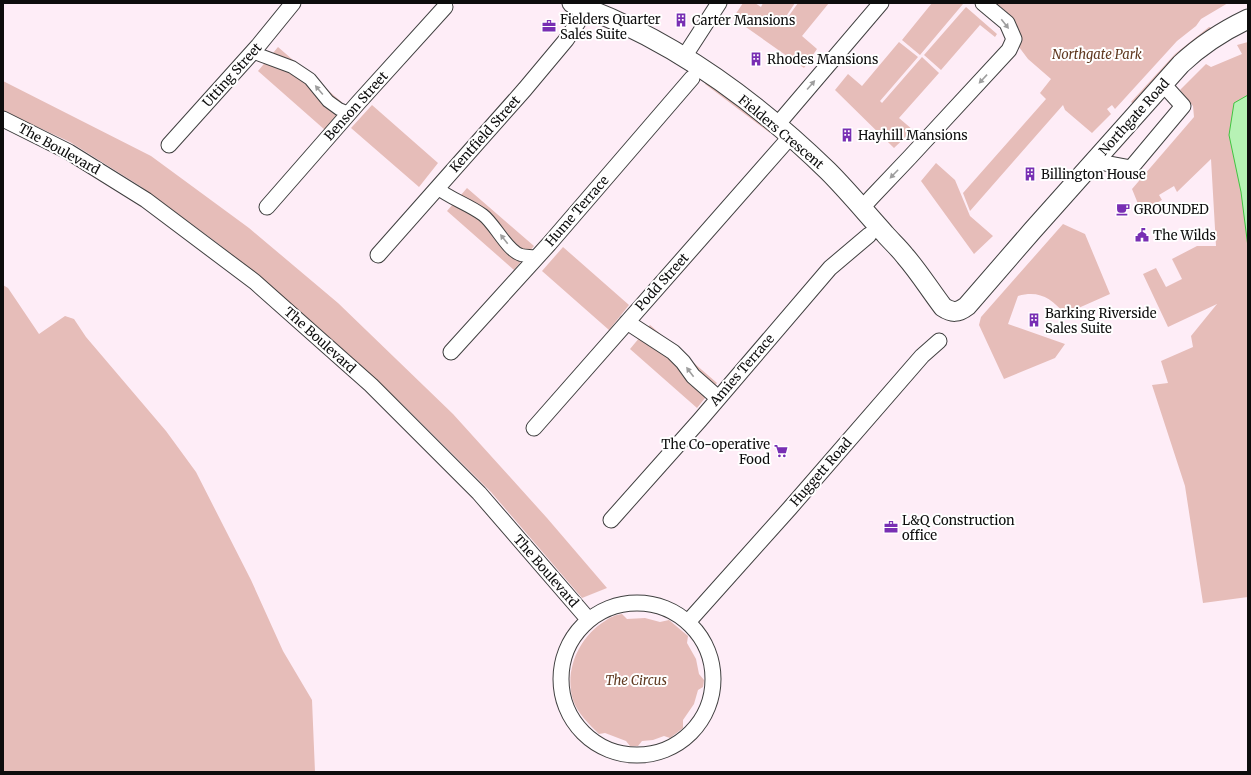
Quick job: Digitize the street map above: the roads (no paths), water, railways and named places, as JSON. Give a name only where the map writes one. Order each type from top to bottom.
[{"type":"street","name":"Utting Street","points":[[170,145],[293,3]]},
{"type":"street","name":"Hume Terrace","points":[[451,352],[537,256],[692,62],[719,3]]},
{"type":"street","name":"Podd Street","points":[[534,428],[627,322],[881,3]]},
{"type":"street","points":[[867,203],[1009,50],[1014,39],[1006,23],[983,3]]},
{"type":"street","name":"Fielders Crescent","points":[[580,4],[648,37],[692,62],[784,125],[829,172],[867,203],[874,231],[905,255],[937,299],[950,311]]},
{"type":"street","name":"Kentfield Street","points":[[378,255],[525,89],[566,40],[578,22],[580,4]]},
{"type":"street","name":"Benson Street","points":[[267,207],[349,113],[446,7]]},
{"type":"street","name":"Northgate Road","points":[[950,311],[958,311],[967,306],[1094,161],[1163,84],[1194,52],[1228,29],[1248,19]]},
{"type":"street","points":[[252,52],[292,66],[310,80],[328,101],[339,109],[349,113]]},
{"type":"street","points":[[1094,161],[1131,168],[1183,106],[1163,84]]},
{"type":"street","name":"The Boulevard","points":[[3,119],[69,152],[146,200],[255,282],[371,385],[479,493],[588,619]]},
{"type":"street","points":[[437,188],[447,196],[470,206],[483,215],[511,248],[520,254],[537,256]]},
{"type":"street","name":"Amies Terrace","points":[[611,520],[830,268],[874,231]]},
{"type":"street","points":[[627,322],[673,352],[683,362],[693,376],[718,398]]},
{"type":"street","name":"Huggett Road","points":[[688,622],[790,508],[922,356],[939,341]]},
{"type":"street","points":[[628,603],[649,603],[670,610],[688,622],[702,640],[711,660],[713,683],[709,705],[698,724],[682,740],[660,752],[634,755],[610,751],[588,738],[573,721],[563,701],[560,679],[563,656],[573,636],[588,619],[607,608],[628,603]]},
{"type":"place","name":"Carter Mansions","points":[[681,20]]},
{"type":"place","name":"Fielders Quarter Sales Suite","points":[[549,26]]},
{"type":"place","name":"Rhodes Mansions","points":[[756,59]]},
{"type":"place","name":"Hayhill Mansions","points":[[847,135]]},
{"type":"place","name":"Billington House","points":[[1030,174]]},
{"type":"place","name":"GROUNDED","points":[[1123,209]]},
{"type":"place","name":"The Wilds","points":[[1142,235]]},
{"type":"place","name":"Barking Riverside Sales Suite","points":[[1034,320]]},
{"type":"place","name":"The Co-operative Food","points":[[781,451]]},
{"type":"place","name":"L&Q Construction office","points":[[891,527]]},
{"type":"park label","name":"Northgate Park","points":[[1097,54]]},
{"type":"park label","name":"The Circus","points":[[636,680]]}]
